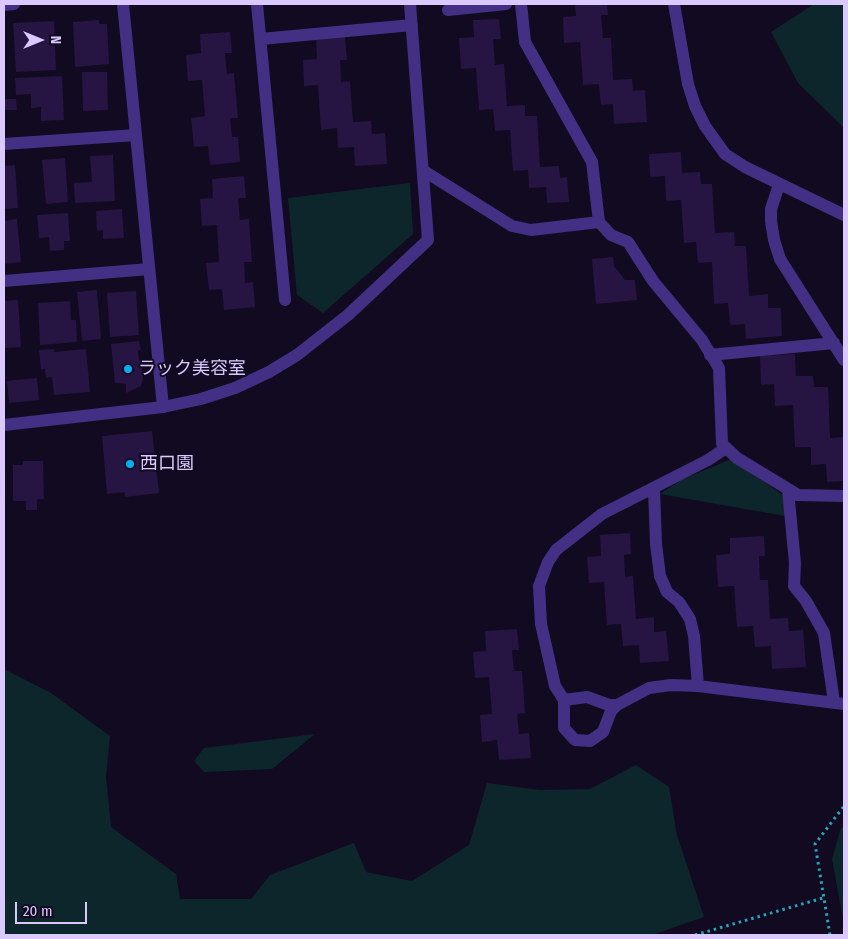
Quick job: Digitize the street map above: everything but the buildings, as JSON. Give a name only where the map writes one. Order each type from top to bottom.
[{"type":"street","points":[[4,5],[14,4]]},
{"type":"street","points":[[123,4],[163,407]]},
{"type":"street","points":[[257,4],[285,300]]},
{"type":"street","points":[[4,425],[163,407],[201,399],[235,388],[269,372],[297,355],[348,315],[428,240],[410,4]]},
{"type":"street","points":[[448,10],[506,4]]},
{"type":"street","points":[[521,4],[525,42],[592,162],[599,222],[611,235],[628,242],[653,281],[702,340],[719,368],[722,444],[737,458],[798,496],[844,496]]},
{"type":"street","points":[[674,4],[688,84],[695,106],[704,126],[725,154],[745,168],[844,215]]},
{"type":"street","points":[[261,40],[412,25]]},
{"type":"street","points":[[4,144],[136,135]]},
{"type":"street","points":[[424,171],[512,226],[531,230],[599,222]]},
{"type":"street","points":[[779,184],[771,209],[771,221],[780,259],[844,360]]},
{"type":"street","points":[[4,281],[149,269]]},
{"type":"street","points":[[710,355],[834,343]]},
{"type":"street","points":[[726,448],[708,460],[654,489],[602,514],[583,527],[556,550],[542,574],[539,586],[539,604],[544,648],[555,686],[564,700],[564,728],[570,736],[582,742],[590,741],[603,732],[612,711],[617,705],[649,688],[698,686],[839,703],[824,633],[806,602],[794,586],[795,563],[788,490]]},
{"type":"street","points":[[654,489],[656,544],[660,576],[667,592],[679,602],[690,620],[694,636],[698,686]]},
{"type":"street","points":[[564,700],[587,697],[609,705],[617,705]]},
{"type":"path","points":[[830,935],[814,844],[844,806]]},
{"type":"path","points":[[695,935],[823,898]]},
{"type":"green space","points":[[814,4],[844,4],[844,128],[798,83],[771,32]]},
{"type":"green space","points":[[410,183],[413,234],[323,313],[297,295],[288,198]]},
{"type":"green space","points":[[731,459],[783,495],[785,516],[660,494],[681,480]]},
{"type":"green space","points":[[4,669],[51,693],[110,736],[106,777],[111,827],[176,874],[180,899],[251,899],[270,875],[354,843],[366,872],[412,881],[469,845],[487,783],[540,790],[590,789],[636,765],[669,787],[677,835],[704,917],[652,935],[4,935]]},
{"type":"green space","points":[[315,734],[272,769],[204,772],[194,761],[204,748]]},
{"type":"green space","points":[[844,827],[844,924],[832,859],[841,828]]},
{"type":"place","name":"ラック美容室","points":[[128,369]]},
{"type":"place","name":"西口園","points":[[130,464]]}]
